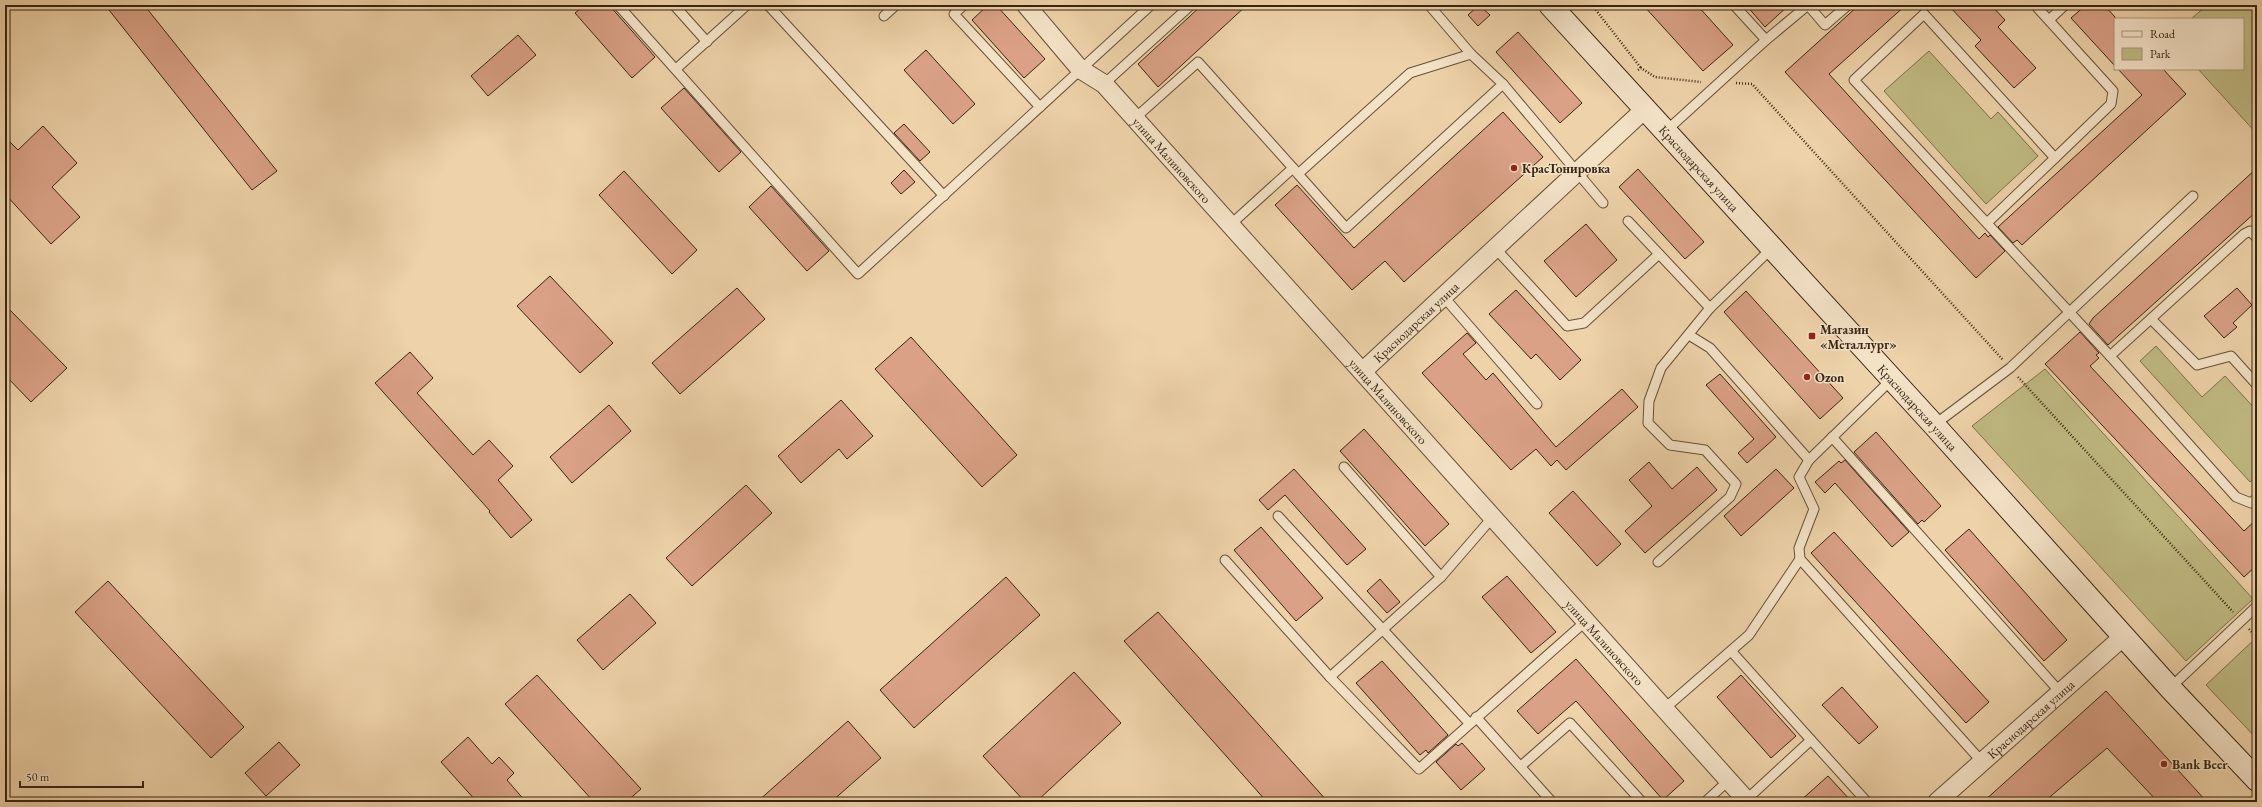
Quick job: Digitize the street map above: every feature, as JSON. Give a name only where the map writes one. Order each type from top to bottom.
[{"type":"main road","name":"Краснодарская улица","points":[[1550,5],[1934,425],[2170,688],[2257,780]]},
{"type":"street","name":"улица Малиновского","points":[[1026,5],[1080,69],[1104,84],[1229,226],[1363,371],[1492,518],[1747,801]]},
{"type":"street","name":"Краснодарская улица","points":[[1363,371],[1645,109]]},
{"type":"street","name":"Краснодарская улица","points":[[1937,802],[1983,763],[2060,692],[2124,636]]},
{"type":"lane","points":[[618,5],[858,274],[1151,5]]},
{"type":"lane","points":[[674,5],[707,42]]},
{"type":"lane","points":[[676,69],[747,5]]},
{"type":"lane","points":[[768,5],[944,196]]},
{"type":"lane","points":[[884,16],[896,5]]},
{"type":"lane","points":[[964,5],[954,14],[1040,107]]},
{"type":"lane","points":[[1104,84],[1191,5]]},
{"type":"lane","points":[[1429,5],[1471,54],[1503,84],[1603,204]]},
{"type":"lane","points":[[1734,5],[1766,40]]},
{"type":"lane","points":[[1666,131],[1717,83],[1807,5],[1826,25],[1848,5]]},
{"type":"lane","points":[[1987,223],[2111,104],[2113,90],[2035,5]]},
{"type":"lane","points":[[2049,20],[2065,5]]},
{"type":"lane","points":[[2055,158],[1924,14],[1854,80],[2110,356],[2236,497],[2251,503],[2257,498]]},
{"type":"lane","points":[[1229,226],[1410,73],[1471,54]]},
{"type":"lane","points":[[1134,119],[1198,62],[1346,228],[1503,84]]},
{"type":"lane","points":[[1934,425],[2010,368],[2193,196]]},
{"type":"lane","points":[[1628,221],[1710,308]]},
{"type":"lane","points":[[2110,356],[2244,234],[2250,231],[2257,238]]},
{"type":"lane","points":[[1495,248],[1567,326],[1584,323],[1660,254]]},
{"type":"lane","points":[[1658,562],[1730,497],[1736,484],[1705,450],[1670,445],[1648,423],[1649,401],[1661,368],[1710,308],[1772,248]]},
{"type":"lane","points":[[1443,296],[1537,404]]},
{"type":"lane","points":[[2151,319],[2197,365],[2231,356],[2257,385]]},
{"type":"lane","points":[[1688,335],[1710,348],[1808,460]]},
{"type":"lane","points":[[1892,379],[1808,460],[1798,477],[1814,509],[1798,548],[1800,559],[1983,763]]},
{"type":"lane","points":[[1832,437],[2060,692]]},
{"type":"lane","points":[[1344,467],[1441,577]]},
{"type":"lane","points":[[1278,516],[1383,629],[1521,766],[1552,802]]},
{"type":"lane","points":[[1330,677],[1441,577],[1492,518]]},
{"type":"lane","points":[[1664,709],[1750,635],[1800,559]]},
{"type":"lane","points":[[1225,560],[1330,677],[1419,769],[1586,621]]},
{"type":"lane","points":[[2170,688],[2257,606]]},
{"type":"lane","points":[[1732,652],[1867,802]]},
{"type":"lane","points":[[1521,766],[1570,723],[1642,802]]},
{"type":"lane","points":[[1747,801],[1812,740]]},
{"type":"lane","points":[[1705,802],[1728,781]]},
{"type":"path","points":[[1592,5],[1641,68],[1655,77],[1717,83],[1752,84],[2241,621]]},
{"type":"green space","points":[[2207,5],[2257,5],[2257,134],[2199,70],[2244,70],[2244,18],[2192,18]]},
{"type":"green space","points":[[1929,51],[1991,119],[1998,112],[2038,156],[1986,204],[1884,91]]},
{"type":"green space","points":[[2156,346],[2202,397],[2225,376],[2257,411],[2257,476],[2250,482],[2140,361]]},
{"type":"green space","points":[[2045,369],[2253,599],[2186,661],[1972,426]]},
{"type":"green space","points":[[2257,637],[2257,739],[2206,685]]},
{"type":"building","points":[[105,5],[144,5],[277,171],[252,190]]},
{"type":"building","points":[[585,5],[609,5],[655,57],[632,78],[575,13]]},
{"type":"building","points":[[988,5],[996,5],[1045,59],[1024,78],[972,20]]},
{"type":"building","points":[[1202,5],[1247,5],[1158,87],[1138,64]]},
{"type":"building","points":[[1479,5],[1490,15],[1478,26],[1468,15]]},
{"type":"building","points":[[1643,5],[1697,5],[1733,45],[1703,71]]},
{"type":"building","points":[[1746,5],[1789,5],[1765,27]]},
{"type":"building","points":[[1859,5],[1906,5],[1829,74],[1979,239],[1985,233],[1988,237],[1990,235],[2005,251],[1976,278],[1785,72]]},
{"type":"building","points":[[1948,5],[1991,5],[2005,20],[1998,27],[2036,68],[2014,88],[1975,46],[1981,40]]},
{"type":"building","points":[[2086,5],[2104,5],[2115,17],[2114,65],[2071,18]]},
{"type":"building","points":[[1518,32],[1582,103],[1560,123],[1496,52]]},
{"type":"building","points":[[518,35],[536,55],[488,96],[471,76]]},
{"type":"building","points":[[926,50],[975,104],[953,124],[904,70]]},
{"type":"building","points":[[2119,70],[2164,70],[2186,94],[2022,245],[2017,240],[2013,243],[1998,227],[2142,95]]},
{"type":"building","points":[[684,88],[741,152],[719,172],[661,108]]},
{"type":"building","points":[[1503,112],[1543,157],[1404,282],[1385,261],[1352,290],[1275,205],[1297,185],[1354,248]]},
{"type":"building","points":[[904,124],[930,152],[920,161],[894,133]]},
{"type":"building","points":[[43,126],[77,163],[52,187],[80,217],[51,244],[5,194],[5,137],[18,150]]},
{"type":"building","points":[[2257,168],[2257,211],[2108,345],[2089,324],[2093,318]]},
{"type":"building","points":[[1638,169],[1704,242],[1685,259],[1619,187]]},
{"type":"building","points":[[904,170],[915,182],[901,194],[891,183]]},
{"type":"building","points":[[624,171],[697,250],[672,274],[599,195]]},
{"type":"building","points":[[771,186],[829,251],[807,271],[749,207]]},
{"type":"building","points":[[1586,224],[1617,260],[1576,297],[1544,261]]},
{"type":"building","points":[[550,276],[613,343],[580,373],[517,306]]},
{"type":"building","points":[[737,288],[765,319],[680,394],[652,363]]},
{"type":"building","points":[[2237,288],[2252,305],[2233,323],[2237,327],[2224,338],[2204,316]]},
{"type":"building","points":[[1516,290],[1581,360],[1560,380],[1536,354],[1531,359],[1489,314]]},
{"type":"building","points":[[1746,291],[1843,398],[1820,419],[1724,312]]},
{"type":"building","points":[[5,305],[67,368],[31,402],[5,375]]},
{"type":"building","points":[[2080,332],[2099,353],[2096,355],[2099,358],[2090,366],[2244,531],[2257,519],[2257,565],[2244,577],[2045,364]]},
{"type":"building","points":[[1467,333],[1476,343],[1463,354],[1486,380],[1493,373],[1556,447],[1622,389],[1638,407],[1566,470],[1557,460],[1551,466],[1536,449],[1511,470],[1422,373]]},
{"type":"building","points":[[911,337],[1017,455],[982,487],[875,369]]},
{"type":"building","points":[[410,352],[433,378],[417,393],[473,455],[489,440],[513,466],[498,480],[532,520],[511,538],[489,512],[490,511],[375,383]]},
{"type":"building","points":[[1720,374],[1776,437],[1747,463],[1738,453],[1754,439],[1706,385]]},
{"type":"building","points":[[841,400],[873,436],[847,459],[839,449],[801,483],[778,456]]},
{"type":"building","points":[[609,405],[631,431],[572,483],[550,457]]},
{"type":"building","points":[[1364,429],[1449,524],[1425,546],[1340,451]]},
{"type":"building","points":[[1876,432],[1941,506],[1924,522],[1922,520],[1918,524],[1854,452]]},
{"type":"building","points":[[1845,460],[1909,532],[1892,547],[1835,483],[1825,493],[1815,482],[1839,461],[1841,463]]},
{"type":"building","points":[[1649,462],[1672,489],[1697,467],[1717,490],[1645,553],[1625,531],[1652,506],[1629,480]]},
{"type":"building","points":[[1294,469],[1366,549],[1347,565],[1285,495],[1268,510],[1259,500]]},
{"type":"building","points":[[1776,469],[1794,488],[1741,536],[1724,516]]},
{"type":"building","points":[[746,485],[772,513],[692,586],[666,558]]},
{"type":"building","points":[[1573,491],[1621,544],[1597,566],[1549,513]]},
{"type":"building","points":[[1261,527],[1323,598],[1296,621],[1234,550]]},
{"type":"building","points":[[1969,529],[2067,640],[2044,661],[1945,550]]},
{"type":"building","points":[[1834,532],[1989,702],[1966,723],[1811,553]]},
{"type":"building","points":[[1507,576],[1556,632],[1531,653],[1482,597]]},
{"type":"building","points":[[1006,577],[1040,615],[914,728],[880,690]]},
{"type":"building","points":[[1380,579],[1400,602],[1387,613],[1367,591]]},
{"type":"building","points":[[108,581],[244,727],[211,758],[75,612]]},
{"type":"building","points":[[630,594],[656,623],[603,670],[577,640]]},
{"type":"building","points":[[1158,612],[1328,802],[1267,802],[1124,641]]},
{"type":"building","points":[[1576,659],[1684,781],[1663,800],[1576,701],[1538,734],[1517,711]]},
{"type":"building","points":[[1382,661],[1448,735],[1428,753],[1426,750],[1420,755],[1356,683]]},
{"type":"building","points":[[1074,672],[1121,723],[1036,802],[1025,802],[983,756]]},
{"type":"building","points":[[537,675],[641,789],[626,802],[594,802],[505,704]]},
{"type":"building","points":[[1741,675],[1796,736],[1771,758],[1717,697]]},
{"type":"building","points":[[1842,687],[1878,727],[1859,744],[1822,705]]},
{"type":"building","points":[[2106,691],[2207,802],[2158,802],[2107,748],[2044,802],[1983,802]]},
{"type":"building","points":[[848,721],[881,758],[831,802],[757,802]]},
{"type":"building","points":[[468,737],[492,764],[499,757],[514,773],[507,780],[526,802],[477,802],[441,762]]},
{"type":"building","points":[[279,742],[300,765],[266,796],[245,773]]},
{"type":"building","points":[[1462,743],[1485,769],[1461,790],[1436,762],[1456,744],[1458,746]]},
{"type":"building","points":[[1828,776],[1852,802],[1799,802]]},
{"type":"place","name":"КрасТонировка","points":[[1514,168]]},
{"type":"place","name":"Магазин «Металлург»","points":[[1812,336]]},
{"type":"place","name":"Ozon","points":[[1807,377]]},
{"type":"place","name":"Bank Beer","points":[[2164,764]]}]
